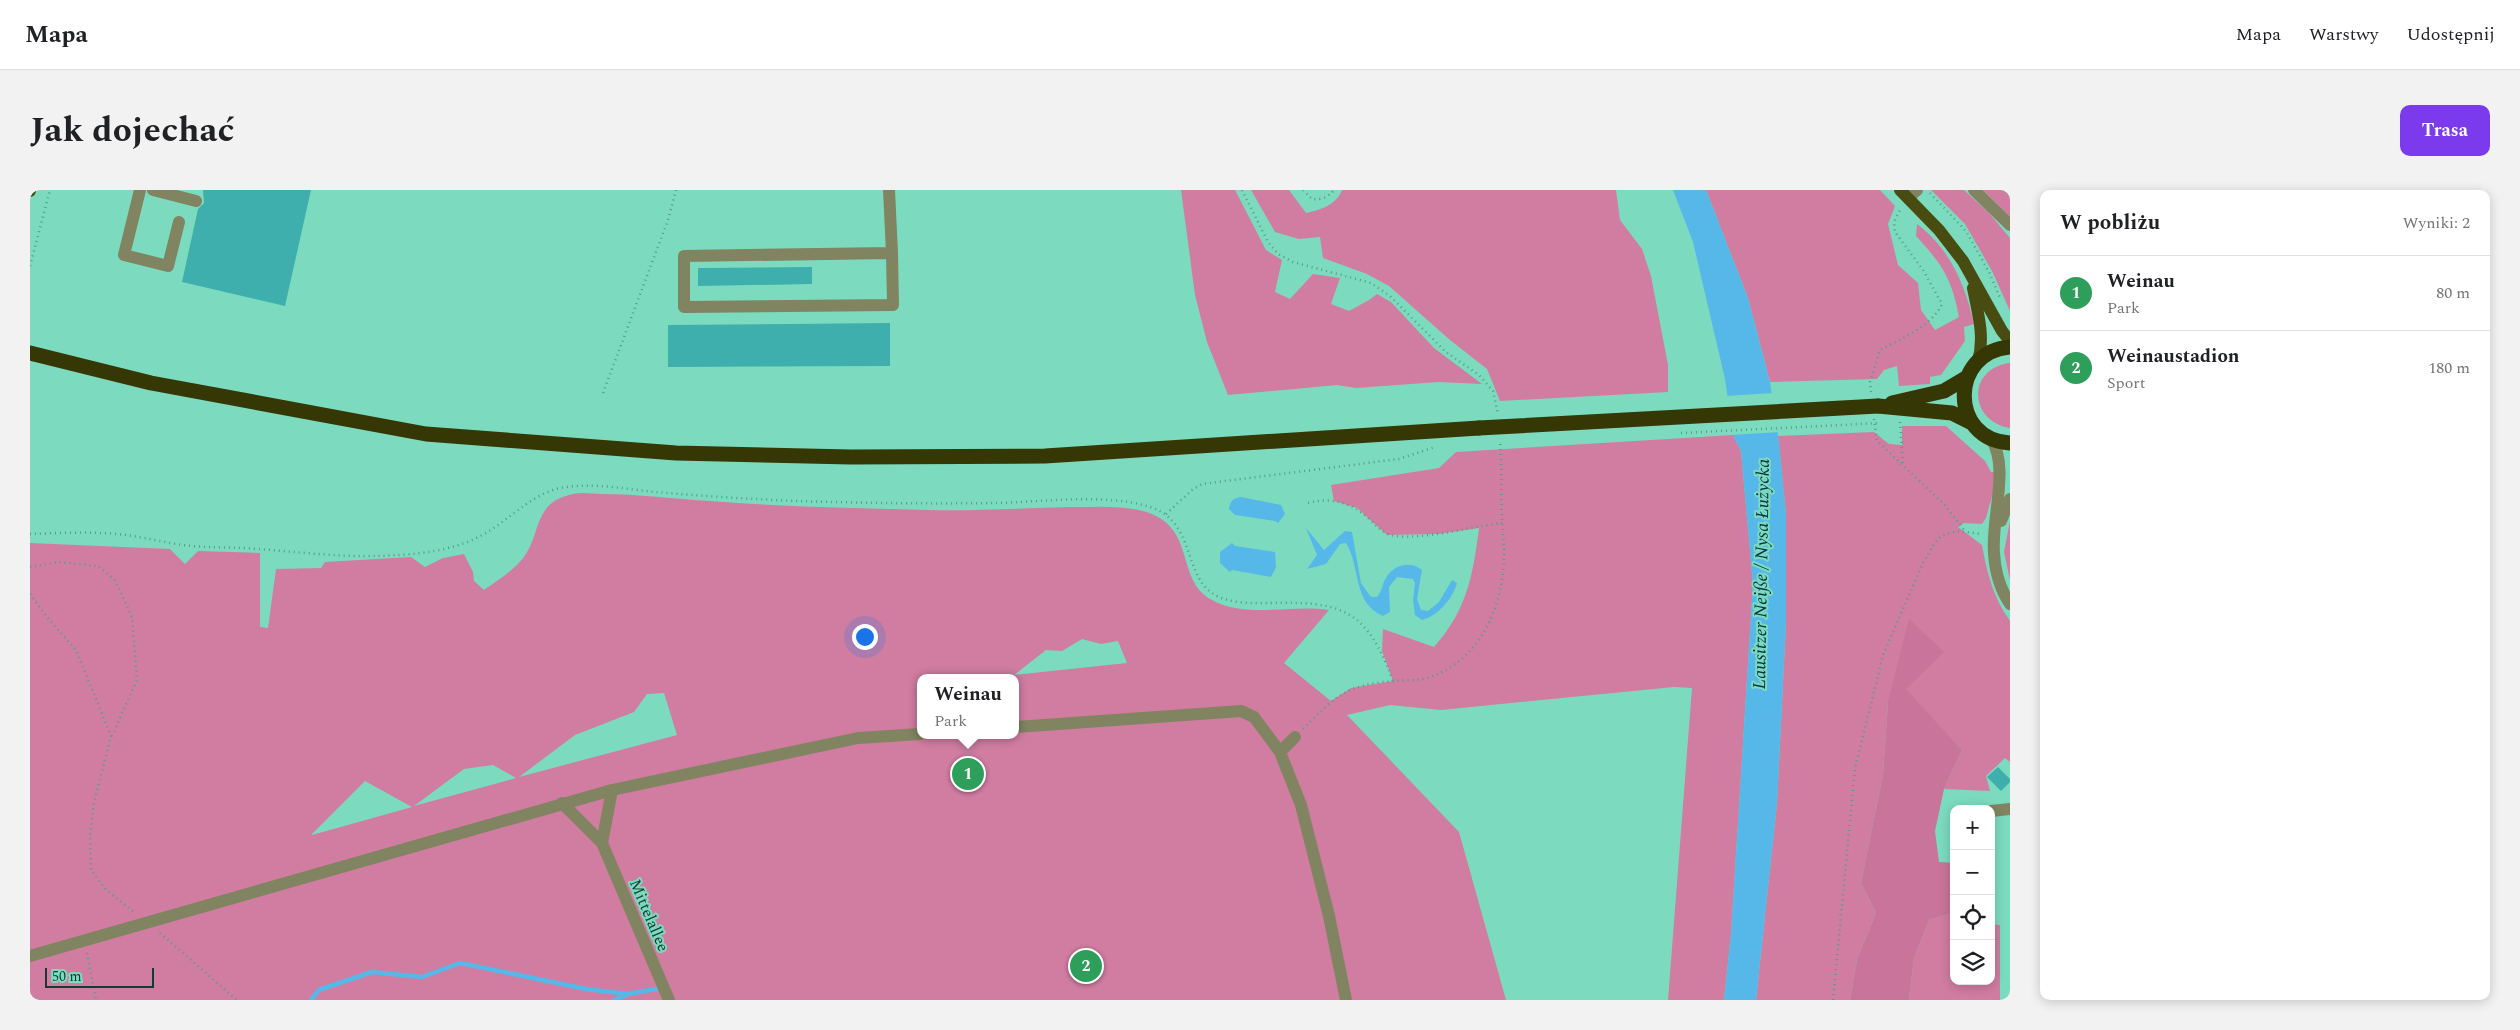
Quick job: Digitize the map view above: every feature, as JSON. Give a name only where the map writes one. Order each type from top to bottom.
[{"type":"highway","points":[[1878,406],[1944,391],[1966,378],[1978,361],[1992,351],[2010,347]]},
{"type":"highway","points":[[30,353],[151,383],[426,434],[676,453],[851,457],[1045,456],[1480,428],[1878,406],[1952,413],[1972,423],[1991,439],[2010,443]]},
{"type":"highway","points":[[1966,378],[1964,406],[1972,423]]},
{"type":"main road","points":[[1908,193],[1952,245],[2010,341]]},
{"type":"main road","points":[[1972,278],[1981,328],[1981,345],[1978,361]]},
{"type":"street","points":[[140,190],[124,255],[168,266],[179,222]]},
{"type":"street","points":[[153,190],[196,200]]},
{"type":"street","points":[[890,190],[892,253],[892,304],[684,308],[684,256],[892,253]]},
{"type":"street","points":[[1974,190],[2010,225]]},
{"type":"street","points":[[1991,439],[2002,453],[2005,467],[1993,552],[1995,567],[2002,590],[2010,604]]},
{"type":"street","points":[[1995,537],[2010,500]]},
{"type":"street","points":[[1019,727],[1241,711],[1254,717],[1280,752],[1301,805],[1329,916],[1346,1000]]},
{"type":"street","points":[[30,956],[146,921],[612,790],[858,738],[917,734]]},
{"type":"street","points":[[1280,752],[1295,737]]},
{"type":"street","points":[[602,843],[612,790]]},
{"type":"street","name":"Mittelallee","points":[[562,804],[602,843],[670,1000]]},
{"type":"street","points":[[1995,810],[2010,808]]},
{"type":"path","points":[[30,266],[50,190]]},
{"type":"path","points":[[603,393],[668,220],[676,190]]},
{"type":"path","points":[[1242,190],[1268,242],[1278,254],[1293,262],[1371,283],[1390,296],[1446,352],[1479,375],[1493,391],[1499,417]]},
{"type":"path","points":[[1303,190],[1312,199],[1326,198],[1334,190]]},
{"type":"path","points":[[1908,193],[1894,222],[1895,232],[1923,270],[1942,304],[1936,315]]},
{"type":"path","points":[[1900,422],[1903,465]]},
{"type":"path","points":[[1166,514],[1192,490],[1202,484],[1399,459],[1432,447],[1442,446]]},
{"type":"path","points":[[1295,737],[1331,701],[1351,688],[1427,678],[1446,670],[1463,659],[1475,646],[1488,626],[1498,601],[1502,583],[1504,557],[1501,451]]},
{"type":"path","points":[[30,534],[124,535],[192,546],[319,554],[376,556],[415,553],[466,544],[488,532],[548,491],[566,486],[593,486],[691,495],[795,501],[981,503],[1106,500],[1131,502],[1154,508],[1166,514],[1183,536],[1199,580],[1215,596],[1246,603],[1304,602],[1323,604],[1338,609],[1368,631],[1382,651],[1393,681]]},
{"type":"path","points":[[1308,503],[1318,500],[1346,503],[1356,508],[1387,535],[1396,536],[1417,536],[1502,523]]},
{"type":"path","points":[[1833,1000],[1855,768],[1882,654],[1923,563],[1937,540],[1941,536],[1957,531],[1995,537]]},
{"type":"path","points":[[30,567],[58,562],[98,566],[114,579],[132,617],[137,680],[112,736],[94,802],[90,837],[91,870],[106,890],[146,921],[237,1000]]},
{"type":"path","points":[[30,594],[46,616],[76,650],[112,736]]},
{"type":"path","points":[[84,939],[96,1000]]},
{"type":"shaded area","points":[[1181,190],[1235,190],[1266,250],[1282,260],[1275,292],[1290,299],[1313,274],[1340,278],[1331,304],[1349,311],[1377,294],[1391,302],[1434,348],[1482,384],[1439,382],[1356,388],[1337,385],[1228,395],[1207,342],[1195,295]]},
{"type":"shaded area","points":[[1251,190],[1289,190],[1306,213],[1332,203],[1342,190],[1616,190],[1620,220],[1642,249],[1651,276],[1668,365],[1668,392],[1500,401],[1487,369],[1450,340],[1389,286],[1367,274],[1323,258],[1320,237],[1299,239],[1275,232]]},
{"type":"shaded area","points":[[1706,190],[1880,190],[1895,206],[1888,224],[1898,265],[1918,283],[1921,310],[1935,330],[1959,317],[1953,292],[1945,273],[1933,255],[1916,236],[1917,224],[1939,245],[1955,268],[1966,295],[1974,324],[1964,327],[1965,341],[1941,375],[1930,377],[1930,384],[1899,386],[1897,366],[1884,370],[1877,379],[1770,382],[1748,298]]},
{"type":"shaded area","points":[[1931,190],[1964,190],[1989,213],[2010,238],[2010,311],[1992,271],[1965,224]]},
{"type":"shaded area","points":[[1983,190],[2010,190],[2010,217]]},
{"type":"shaded area","points":[[2010,363],[2010,428],[1996,423],[1986,416],[1980,406],[1978,395],[1980,384],[1986,374],[1996,367]]},
{"type":"shaded area","points":[[1902,426],[1946,426],[1985,461],[1991,472],[1999,471],[1986,518],[1982,524],[1964,523],[1958,527],[1982,545],[1986,565],[1999,603],[2010,621],[2010,762],[2005,758],[1986,776],[1990,791],[1944,789],[1962,750],[1905,689],[1888,702],[1883,774],[1861,883],[1876,913],[1857,959],[1850,1000],[1756,1000],[1777,803],[1786,622],[1786,514],[1778,436],[1874,432],[1889,444],[1902,445]]},
{"type":"shaded area","points":[[1733,435],[1741,451],[1753,584],[1731,934],[1724,1000],[1668,1000],[1692,688],[1674,687],[1441,710],[1390,705],[1347,715],[1459,832],[1506,1000],[30,1000],[30,543],[170,549],[185,564],[198,551],[260,553],[260,627],[268,628],[276,569],[321,568],[325,562],[411,557],[425,567],[443,558],[464,554],[473,572],[474,581],[484,590],[506,575],[526,554],[543,513],[550,505],[559,499],[576,493],[765,505],[875,509],[1126,508],[1143,511],[1160,518],[1172,528],[1179,540],[1193,580],[1200,591],[1212,600],[1225,606],[1239,609],[1329,610],[1284,663],[1331,701],[1351,688],[1393,681],[1382,651],[1383,629],[1434,647],[1454,619],[1467,591],[1479,528],[1439,534],[1387,535],[1357,508],[1334,501],[1331,485],[1439,468],[1456,452]],"holes":[[[664,693],[677,735],[519,777],[575,735],[634,712],[647,694]],[[493,765],[516,778],[414,806],[464,769]],[[365,781],[412,807],[312,835]]]},
{"type":"shaded area","points":[[2010,521],[2010,580],[2004,552]]},
{"type":"shaded area","points":[[1909,619],[1944,652],[1906,689],[1962,750],[1944,789],[1935,831],[1939,862],[1950,863],[1950,914],[1929,920],[1914,958],[1909,1000],[1850,1000],[1857,959],[1876,913],[1861,883],[1883,774],[1888,702]]},
{"type":"shaded area","points":[[1950,914],[1950,985],[1995,985],[1995,924],[2000,925],[2000,1000],[1909,1000],[1914,958],[1929,920]]},
{"type":"water","name":"Lausitzer Neiße / Nysa Łużycka","points":[[1673,190],[1706,190],[1748,298],[1770,382],[1779,442],[1786,514],[1786,622],[1777,803],[1756,1000],[1724,1000],[1731,934],[1753,584],[1741,451],[1733,435],[1725,379],[1693,242]]},
{"type":"water","points":[[1241,497],[1281,505],[1285,514],[1278,523],[1235,515],[1229,509],[1230,504],[1232,500]]},
{"type":"water","points":[[1306,528],[1324,550],[1345,531],[1352,532],[1361,583],[1371,597],[1379,595],[1389,574],[1402,565],[1412,565],[1422,570],[1417,599],[1421,610],[1428,611],[1439,602],[1452,580],[1457,583],[1455,589],[1444,606],[1434,615],[1422,620],[1415,615],[1413,600],[1415,583],[1413,579],[1397,577],[1389,587],[1390,612],[1383,616],[1373,610],[1366,602],[1358,584],[1351,552],[1346,543],[1340,544],[1326,564],[1307,569],[1317,555]]},
{"type":"water","points":[[1232,543],[1235,546],[1275,552],[1276,567],[1271,577],[1232,570],[1230,572],[1220,563],[1220,552]]},
{"type":"pier","points":[[1774,393],[1780,432],[1730,435],[1725,396]]},
{"type":"building","points":[[203,190],[311,190],[285,306],[182,282],[198,209],[204,203]]},
{"type":"building","points":[[812,267],[812,284],[698,286],[698,268]]},
{"type":"building","points":[[890,323],[890,366],[668,367],[668,325]]},
{"type":"building","points":[[1998,767],[2010,779],[2010,782],[2001,791],[1987,777]]},
{"type":"waterway","points":[[311,1000],[319,990],[372,972],[422,977],[460,963],[586,989],[628,994],[656,989]]},
{"type":"waterway","points":[[614,1000],[627,995]]},
{"type":"place","name":"Weinau","points":[[968,774]]},
{"type":"place","name":"Weinaustadion","points":[[1086,966]]}]
